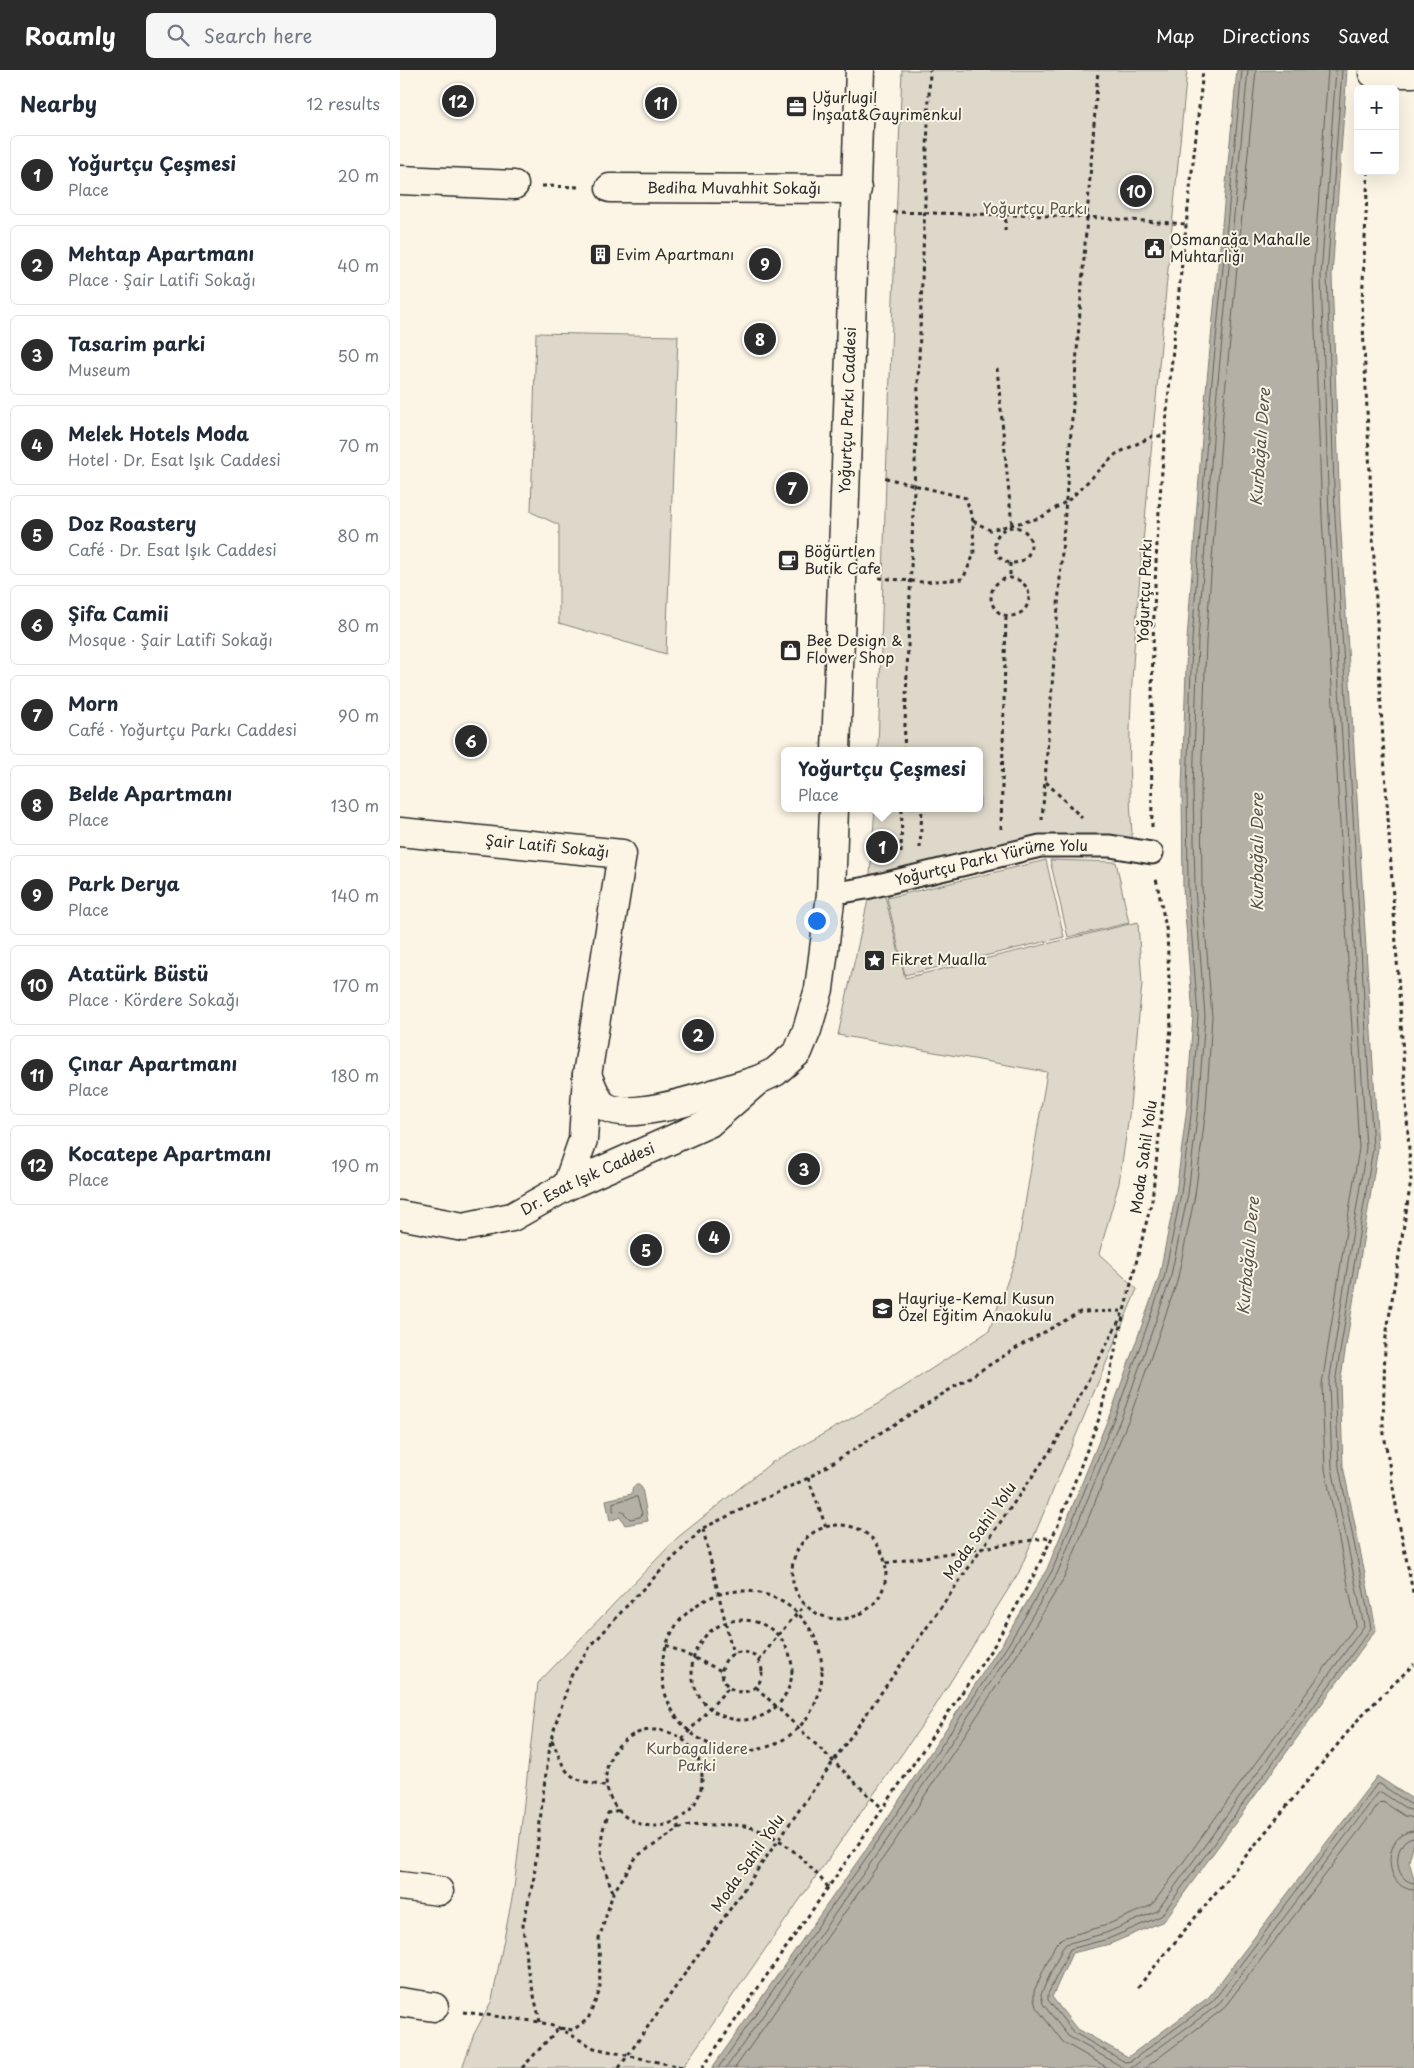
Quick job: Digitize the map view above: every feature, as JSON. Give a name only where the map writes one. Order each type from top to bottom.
[{"type":"street","name":"Yoğurtçu Parkı Caddesi","points":[[836,747],[860,70]]},
{"type":"street","points":[[1373,73],[1414,74]]},
{"type":"street","points":[[400,180],[514,185]]},
{"type":"street","name":"Bediha Muvahhit Sokağı","points":[[610,188],[857,189]]},
{"type":"street","points":[[587,1075],[601,1104],[611,1110],[641,1112],[758,1080],[775,1072],[798,1052],[807,1030],[818,990],[831,894],[834,812]]},
{"type":"street","name":"Şair Latifi Sokağı","points":[[400,832],[622,854],[587,1075],[583,1140],[567,1186]]},
{"type":"street","name":"Yoğurtçu Parkı Yürüme Yolu","points":[[831,894],[866,888],[1040,846],[1110,846],[1152,853]]},
{"type":"street","name":"Dr. Esat Işık Caddesi","points":[[400,1215],[463,1227],[512,1217],[567,1186],[709,1123],[758,1080]]},
{"type":"street","points":[[400,1886],[439,1891]]},
{"type":"street","points":[[400,2002],[434,2007]]},
{"type":"path","points":[[904,747],[930,70]]},
{"type":"path","points":[[1040,846],[1098,70]]},
{"type":"path","name":"Yoğurtçu Parkı","points":[[1167,933],[1152,853],[1151,728],[1158,526],[1186,224],[1203,70]]},
{"type":"path","points":[[1368,175],[1363,314],[1381,708],[1411,1181],[1385,1343],[1384,1428],[1399,1523],[1414,1597]]},
{"type":"path","points":[[514,185],[610,188]]},
{"type":"path","points":[[893,212],[1087,217],[1186,224]]},
{"type":"path","points":[[1005,231],[1006,215]]},
{"type":"path","points":[[997,368],[1012,526]]},
{"type":"path","points":[[973,521],[990,530],[1040,518],[1066,502],[1116,454],[1153,436],[1166,436]]},
{"type":"path","points":[[879,578],[923,582],[963,579],[974,554],[973,521],[966,498],[882,477]]},
{"type":"path","points":[[1012,526],[1026,532],[1032,545],[1026,558],[1010,563],[1000,558],[994,544],[1000,532],[1012,526]]},
{"type":"path","points":[[1010,563],[1010,577]]},
{"type":"path","points":[[1010,577],[1024,583],[1030,597],[1024,611],[1006,616],[996,611],[990,596],[996,582],[1010,577]]},
{"type":"path","points":[[1001,855],[1006,616]]},
{"type":"path","points":[[1045,782],[1110,846]]},
{"type":"path","points":[[902,812],[909,877]]},
{"type":"path","points":[[909,877],[921,812]]},
{"type":"path","name":"Moda Sahil Yolu","points":[[619,2068],[1055,1444],[1124,1312],[1152,1200],[1170,1028],[1167,933]]},
{"type":"path","points":[[540,2022],[526,1960],[523,1925],[534,1877],[551,1739],[571,1676],[590,1647],[633,1599],[703,1528],[808,1478],[1023,1344],[1080,1312],[1124,1312],[1100,1416],[1052,1537],[1034,1575],[995,1644],[883,1809],[702,2068]]},
{"type":"path","points":[[808,1478],[826,1527]]},
{"type":"path","points":[[849,1526],[862,1531],[878,1545],[886,1563],[886,1580],[881,1594],[872,1606],[860,1615],[846,1619],[831,1619],[817,1614],[805,1605],[794,1588],[793,1562],[798,1549],[817,1530],[826,1527],[849,1526]]},
{"type":"path","points":[[703,1528],[733,1654]]},
{"type":"path","points":[[886,1563],[1052,1537]]},
{"type":"path","points":[[740,1591],[760,1594],[780,1601],[797,1614],[814,1636],[822,1672],[816,1700],[806,1718],[798,1727],[772,1745],[743,1750],[715,1746],[689,1731],[676,1716],[665,1692],[662,1672],[666,1645],[678,1623],[703,1602],[719,1595],[740,1591]]},
{"type":"path","points":[[759,1661],[777,1636],[805,1605]]},
{"type":"path","points":[[749,1621],[764,1626],[777,1636],[788,1652],[792,1671],[788,1690],[776,1706],[760,1716],[741,1720],[728,1718],[710,1708],[702,1700],[694,1683],[692,1670],[694,1658],[706,1636],[726,1624],[749,1621]]},
{"type":"path","points":[[666,1645],[722,1671]]},
{"type":"path","points":[[744,1652],[759,1661],[762,1672],[756,1687],[739,1692],[725,1683],[722,1671],[726,1661],[733,1654],[744,1652]]},
{"type":"path","points":[[1138,1987],[1360,1716],[1414,1664]]},
{"type":"path","points":[[682,1739],[729,1687]]},
{"type":"path","points":[[756,1687],[883,1809]]},
{"type":"path","points":[[648,1730],[667,1732],[682,1739],[692,1749],[697,1758],[702,1778],[701,1788],[695,1802],[676,1820],[661,1824],[646,1825],[636,1822],[619,1810],[611,1800],[607,1787],[607,1768],[610,1758],[622,1742],[629,1736],[648,1730]]},
{"type":"path","points":[[551,1739],[564,1770],[576,1779],[607,1787]]},
{"type":"path","points":[[613,1893],[600,1860],[602,1831],[608,1813],[619,1810]]},
{"type":"path","points":[[676,1820],[679,1829]]},
{"type":"path","points":[[489,2016],[540,2022],[573,2030],[588,2019],[600,1990],[599,1939],[613,1893],[637,1856],[684,1826],[707,1824],[748,1827],[778,1840],[804,1859],[828,1887]]},
{"type":"path","points":[[559,2028],[594,2048],[629,2054],[686,2068]]},
{"type":"path","points":[[522,2068],[559,2028]]},
{"type":"green space","name":"Kurbagalidere Parki","points":[[902,70],[1187,70],[1135,632],[1130,723],[1131,813],[1134,858],[1045,857],[885,896],[905,978],[1138,922],[1142,984],[1129,1116],[1119,1183],[1099,1254],[1137,1289],[1019,1572],[934,1708],[682,2068],[462,2068],[474,2034],[492,2000],[514,1888],[538,1683],[677,1538],[771,1463],[881,1402],[989,1331],[1016,1258],[1047,1072],[838,1035],[868,900],[875,812],[983,812],[983,747],[878,747],[886,478]]},
{"type":"green space","points":[[536,333],[678,336],[666,654],[559,623],[559,525],[531,512]]},
{"type":"green space","points":[[1046,860],[1064,937],[905,975],[887,898]]},
{"type":"green space","points":[[1050,860],[1116,862],[1129,923],[1068,937]]},
{"type":"water","name":"Kurbağalı Dere","points":[[1237,70],[1347,70],[1332,275],[1340,516],[1378,1148],[1340,1383],[1343,1466],[1376,1629],[1164,1921],[1110,1944],[1072,1953],[1052,1997],[1076,2028],[1128,2057],[1209,1997],[1377,1776],[1414,1800],[1414,1842],[1409,1861],[1414,1879],[1414,2068],[712,2068],[879,1831],[1003,1642],[1047,1569],[1114,1404],[1159,1277],[1176,1193],[1187,1107],[1193,1015],[1183,888],[1182,788],[1187,640],[1204,411]]},
{"type":"water","points":[[635,1485],[639,1485],[642,1488],[648,1521],[625,1525],[620,1517],[610,1521],[606,1500],[632,1494],[632,1489]]},
{"type":"place","name":"Kocatepe Apartmanı","points":[[458,101]]},
{"type":"place","name":"Çınar Apartmanı","points":[[661,103]]},
{"type":"place","name":"Uğurlugil İnşaat&Gayrimenkul","points":[[796,107]]},
{"type":"place","name":"Atatürk Büstü","points":[[1136,191]]},
{"type":"place","name":"Osmanağa Mahalle Muhtarlığı","points":[[1154,249]]},
{"type":"place","name":"Evim Apartmanı","points":[[600,255]]},
{"type":"place","name":"Park Derya","points":[[765,264]]},
{"type":"place","name":"Belde Apartmanı","points":[[760,339]]},
{"type":"place","name":"Morn","points":[[792,488]]},
{"type":"place","name":"Böğürtlen Butik Cafe","points":[[788,561]]},
{"type":"place","name":"Bee Design & Flower Shop","points":[[790,650]]},
{"type":"place","name":"Şifa Camii","points":[[471,741]]},
{"type":"place","name":"Yoğurtçu Çeşmesi","points":[[882,847]]},
{"type":"place","name":"Fikret Mualla","points":[[875,960]]},
{"type":"place","name":"Mehtap Apartmanı","points":[[698,1035]]},
{"type":"place","name":"Tasarim parki","points":[[804,1169]]},
{"type":"place","name":"Melek Hotels Moda","points":[[714,1237]]},
{"type":"place","name":"Doz Roastery","points":[[646,1250]]},
{"type":"place","name":"Hayriye-Kemal Kusun Özel Eğitim Anaokulu","points":[[882,1308]]}]
